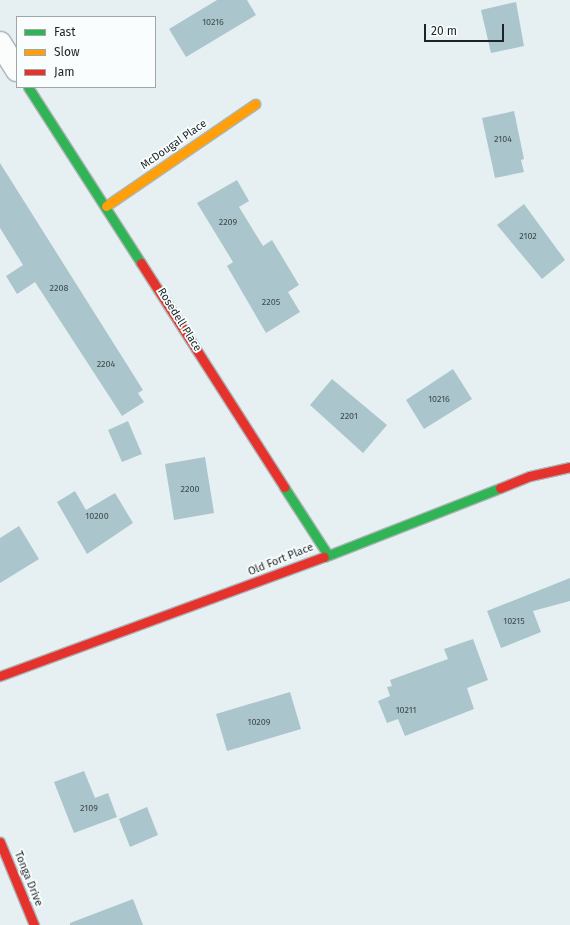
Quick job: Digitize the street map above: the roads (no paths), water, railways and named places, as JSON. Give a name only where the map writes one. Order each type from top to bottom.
[{"type":"street","points":[[0,43],[16,68]]},
{"type":"street","name":"Rosedell Place","points":[[29,88],[106,206],[328,554]]},
{"type":"street","name":"McDougal Place","points":[[106,206],[255,104]]},
{"type":"street","name":"Old Fort Place","points":[[0,676],[241,589],[530,476],[570,467]]},
{"type":"street","name":"Tonga Drive","points":[[0,842],[34,925]]}]
